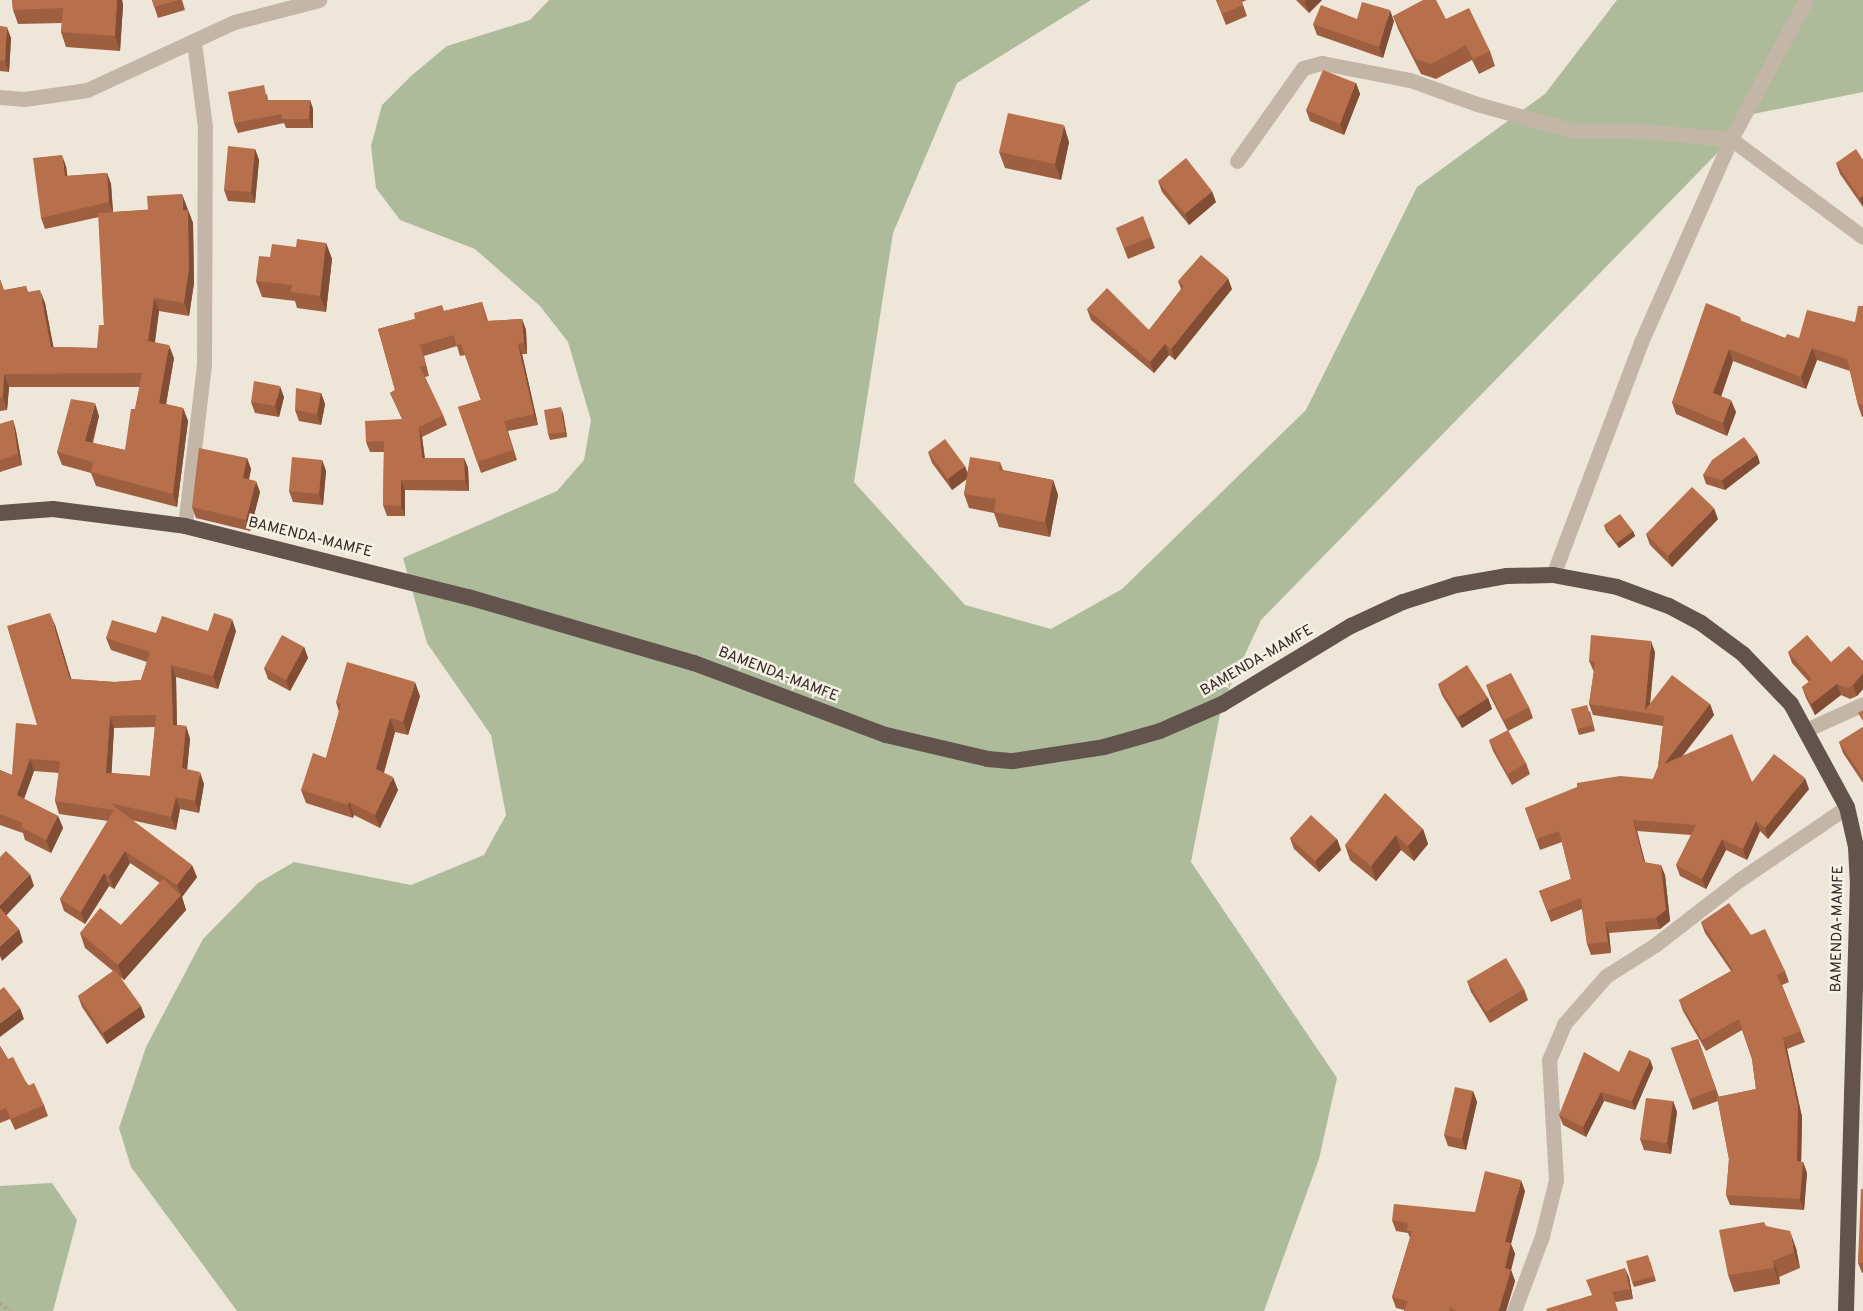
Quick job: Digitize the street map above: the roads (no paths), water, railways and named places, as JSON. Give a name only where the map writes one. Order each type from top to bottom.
[{"type":"highway","name":"BAMENDA-MAMFE","points":[[0,513],[53,509],[185,526],[468,597],[694,663],[886,735],[988,759],[1013,761],[1104,747],[1160,731],[1222,704],[1351,626],[1403,602],[1456,585],[1507,576],[1553,575],[1617,587],[1669,606],[1701,623],[1743,654],[1791,704],[1808,729],[1847,807],[1861,881],[1846,1311]]},
{"type":"street","points":[[0,97],[24,99],[87,90],[234,22],[319,0]]},
{"type":"street","points":[[1553,575],[1641,342],[1731,140],[1806,0]]},
{"type":"street","points":[[185,526],[204,364],[205,127],[194,42]]},
{"type":"street","points":[[1237,161],[1303,68],[1322,63],[1410,80],[1477,104],[1574,131],[1640,131],[1731,140],[1863,237]]},
{"type":"street","points":[[1808,729],[1863,704]]},
{"type":"street","points":[[1514,1311],[1542,1236],[1556,1180],[1549,1060],[1564,1024],[1606,976],[1655,945],[1739,880],[1847,807]]}]
